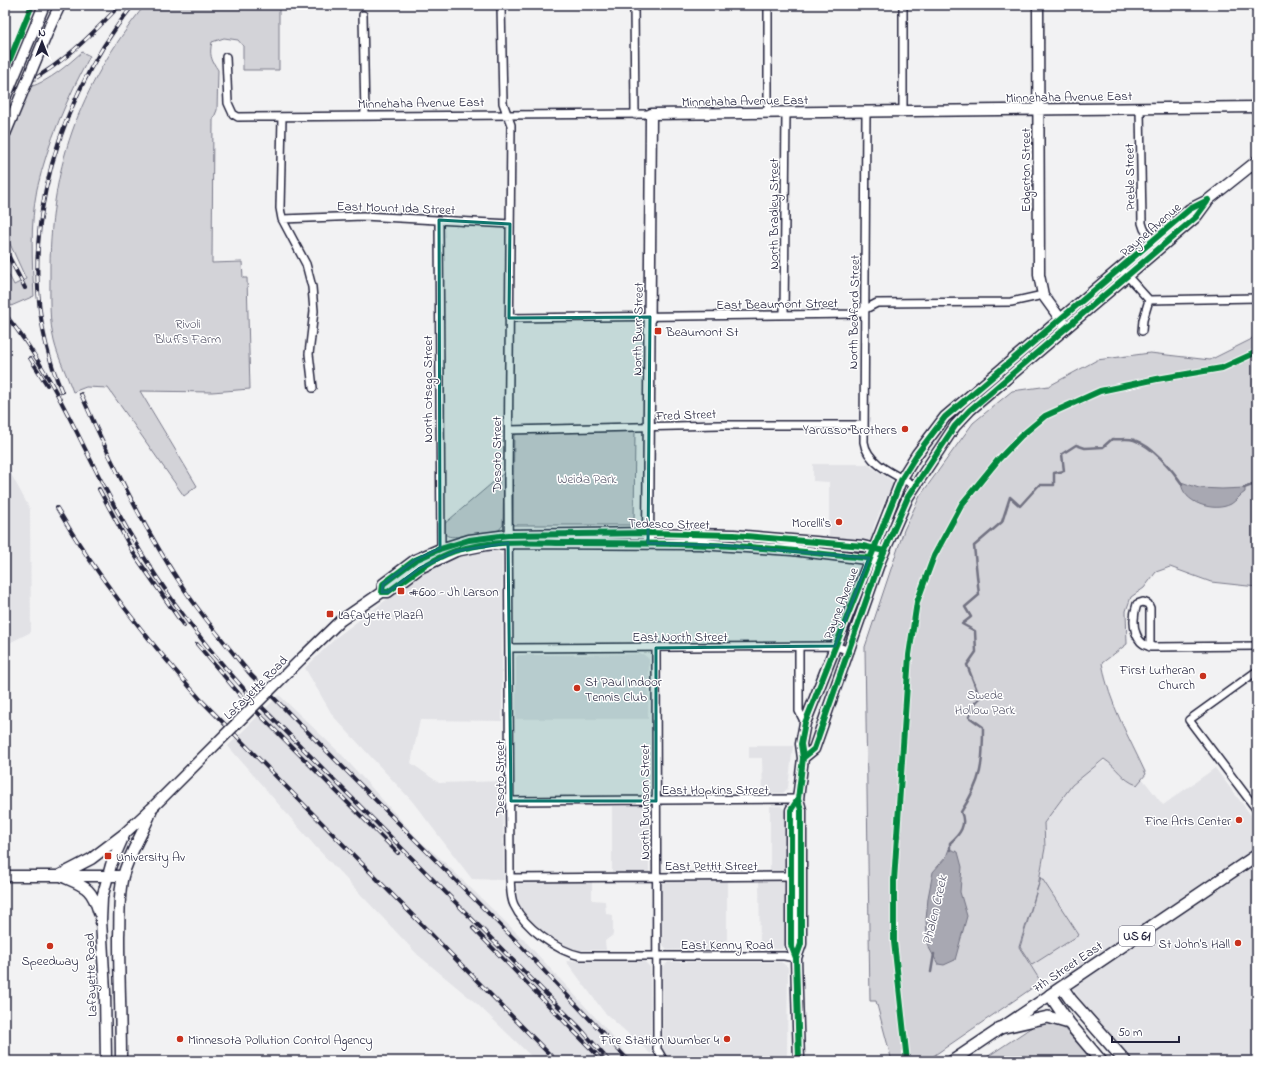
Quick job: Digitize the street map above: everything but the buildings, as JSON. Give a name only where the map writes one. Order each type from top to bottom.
[{"type":"main road","name":"7th Street East","points":[[1050,995],[1257,855]]},
{"type":"main road","points":[[1062,987],[1071,1000],[1125,1061]]},
{"type":"main road","points":[[1050,995],[1069,1023],[1101,1061]]},
{"type":"main road","points":[[1000,1028],[1048,1016],[1069,1023]]},
{"type":"street","points":[[5,98],[44,5]]},
{"type":"street","points":[[5,134],[60,5]]},
{"type":"street","name":"Desoto Street","points":[[501,5],[503,103],[511,125],[508,539],[511,801],[510,878],[513,904]]},
{"type":"street","points":[[634,5],[635,115]]},
{"type":"street","points":[[768,5],[768,113]]},
{"type":"street","points":[[903,5],[903,112]]},
{"type":"street","name":"Edgerton Street","points":[[1038,5],[1038,264],[1043,295],[1066,328]]},
{"type":"street","points":[[364,15],[365,116]]},
{"type":"street","name":"Minnehaha Avenue East","points":[[226,57],[228,102],[233,114],[245,117],[507,114],[635,115],[1246,107],[1257,109]]},
{"type":"street","name":"Preble Street","points":[[1140,109],[1142,223],[1144,229],[1153,242]]},
{"type":"street","name":"North Bedford Street","points":[[866,112],[865,450],[877,463],[914,485]]},
{"type":"street","name":"North Bradley Street","points":[[784,314],[786,113]]},
{"type":"street","name":"North Burr Street","points":[[648,538],[651,114]]},
{"type":"street","points":[[282,116],[280,208],[282,219],[301,252],[312,287],[314,311],[309,354],[313,388]]},
{"type":"street","name":"Payne Avenue","points":[[804,758],[814,750],[850,651],[880,561],[914,485],[962,417],[1066,328],[1124,273],[1153,242],[1190,209],[1208,200],[1257,161]]},
{"type":"street","name":"Payne Avenue","points":[[796,958],[801,944],[801,810],[798,800],[804,758],[801,744],[804,723],[902,478],[917,454],[946,417],[1059,319],[1124,273],[1196,217],[1208,200]]},
{"type":"street","name":"East Mount Ida Street","points":[[282,219],[347,216],[510,224]]},
{"type":"street","name":"North Otsego Street","points":[[439,220],[441,553]]},
{"type":"street","points":[[1124,273],[1148,300],[1257,298]]},
{"type":"street","name":"East Beaumont Street","points":[[509,318],[856,314],[877,303],[1011,302],[1043,295]]},
{"type":"street","points":[[1142,331],[1148,300]]},
{"type":"street","name":"Fred Street","points":[[509,430],[766,424],[864,425]]},
{"type":"street","name":"Tedesco Street","points":[[455,547],[484,537],[508,539],[648,538],[734,535],[873,548],[884,551]]},
{"type":"street","name":"Tedesco Street","points":[[648,538],[869,558],[880,561]]},
{"type":"street","name":"Lafayette Road","points":[[106,1061],[105,992],[101,920],[102,898],[107,876],[125,832],[152,808],[340,621],[382,592],[388,592],[441,553],[455,547]]},
{"type":"street","points":[[1150,647],[1150,608],[1148,604],[1143,602],[1137,604],[1135,611],[1135,636],[1144,646],[1150,647],[1257,646]]},
{"type":"street","name":"East North Street","points":[[510,648],[835,646],[850,651]]},
{"type":"street","name":"Payne Avenue","points":[[799,647],[799,711],[804,723]]},
{"type":"street","name":"North Brunson Street","points":[[656,648],[657,1049],[664,1061]]},
{"type":"street","points":[[1257,671],[1189,720],[1257,810]]},
{"type":"street","name":"Payne Avenue","points":[[798,800],[791,810],[791,945],[796,958],[799,1061]]},
{"type":"street","name":"East Hopkins Street","points":[[511,801],[798,800]]},
{"type":"street","name":"Lafayette Road","points":[[121,1061],[120,898],[123,876],[132,851],[145,828],[152,808]]},
{"type":"street","points":[[59,876],[91,859],[125,832]]},
{"type":"street","points":[[5,876],[123,876]]},
{"type":"street","points":[[59,876],[90,891],[94,897],[101,920]]},
{"type":"street","name":"East Pettit Street","points":[[510,878],[791,876]]},
{"type":"street","name":"East Kenny Road","points":[[513,904],[528,925],[537,933],[573,954],[581,956],[784,956],[796,958]]},
{"type":"street","name":"7th Street East","points":[[952,1061],[1050,995]]},
{"type":"highlighted area","points":[[439,220],[510,224],[509,318],[650,317],[648,543],[734,546],[869,558],[835,646],[656,648],[656,801],[511,801],[508,543],[456,551],[420,568],[388,592],[382,592],[383,584],[415,560],[440,548]]},
{"type":"shaded area","points":[[5,463],[30,509],[31,632],[5,645]]},
{"type":"shaded area","points":[[813,464],[867,464],[891,480],[894,485],[892,491],[887,495],[873,528],[874,533],[872,539],[868,542],[829,541],[829,482],[813,481]]},
{"type":"shaded area","points":[[495,549],[502,555],[502,721],[420,720],[411,763],[439,783],[502,781],[504,880],[472,879],[412,801],[333,716],[305,668],[338,636],[422,573],[445,562],[468,554]]},
{"type":"shaded area","name":"St Paul Indoor Tennis Club","points":[[643,654],[649,659],[648,719],[516,719],[516,658],[518,655]]},
{"type":"shaded area","points":[[279,695],[341,754],[420,841],[440,858],[525,941],[605,1028],[633,1061],[536,1061],[476,1003],[418,955],[314,845],[228,746]]},
{"type":"shaded area","points":[[749,746],[793,746],[788,788],[783,793],[763,793],[762,758],[749,758]]},
{"type":"shaded area","points":[[1121,751],[1163,805],[1215,768],[1257,823],[1257,1061],[1134,1061],[1088,1010],[1060,970],[1041,982],[1019,947],[1038,886],[1045,848],[1044,823],[1072,785],[1088,771]]},
{"type":"shaded area","points":[[612,806],[643,806],[649,812],[649,872],[644,875],[612,874]]},
{"type":"shaded area","points":[[770,806],[781,806],[786,812],[786,871],[782,874],[770,874]]},
{"type":"shaded area","points":[[592,879],[592,900],[605,901],[606,914],[613,915],[613,935],[605,941],[606,950],[570,950],[533,925],[518,908],[517,880]]},
{"type":"shaded area","points":[[759,879],[786,879],[786,943],[782,949],[760,949]]},
{"type":"shaded area","points":[[664,880],[727,880],[727,949],[668,950],[663,945],[661,884]]},
{"type":"shaded area","points":[[566,961],[644,961],[650,967],[651,1054],[604,1012]]},
{"type":"shaded area","points":[[668,962],[781,962],[788,967],[787,1059],[785,1061],[672,1061],[668,1058],[663,1050],[662,968]]},
{"type":"green space","name":"Rivoli Bluffs Farm","points":[[145,5],[279,5],[279,70],[243,70],[243,46],[238,40],[224,38],[212,42],[211,50],[212,60],[218,70],[217,110],[213,120],[212,263],[242,262],[243,278],[247,278],[250,389],[212,392],[140,391],[197,486],[184,496],[108,388],[86,387],[73,392],[60,360],[52,333],[50,301],[51,238],[55,201],[62,166],[72,132],[85,99],[102,67],[122,36]]},
{"type":"green space","points":[[82,52],[90,56],[59,121],[41,172],[37,189],[32,229],[34,296],[11,306],[5,295],[5,267],[14,285],[26,279],[5,233],[5,143],[30,87],[51,77]]},
{"type":"green space","name":"Swede Hollow Park","points":[[1257,333],[1257,587],[1211,582],[1170,567],[1156,572],[1144,588],[1131,597],[1126,611],[1127,644],[1102,663],[1109,692],[1126,733],[1146,774],[1137,785],[1127,780],[1104,759],[1072,785],[1044,823],[1045,848],[1038,886],[1019,947],[1041,982],[926,1061],[892,1061],[876,1001],[870,1001],[865,647],[904,530],[920,496],[973,423],[1012,391],[1049,386],[1097,360],[1150,353],[1210,360],[1250,340]]},
{"type":"green space","name":"Weida Park","points":[[635,429],[634,525],[513,525],[514,436],[516,433]]},
{"type":"green space","points":[[504,473],[503,525],[499,530],[458,537],[452,537],[445,534],[443,525]]},
{"type":"green space","points":[[1041,877],[1079,935],[1032,965],[1020,947]]},
{"type":"green space","points":[[1047,1020],[1062,1026],[1093,1061],[981,1061],[1035,1025]]},
{"type":"water","points":[[1181,482],[1199,488],[1245,488],[1245,492],[1231,504],[1208,507],[1193,501],[1187,496]]},
{"type":"water","points":[[949,849],[958,852],[962,867],[960,892],[967,916],[955,960],[944,965],[938,964],[928,946],[926,920],[933,872],[946,857]]},
{"type":"waterway","name":"Phalen Creek","points":[[950,850],[950,843],[962,829],[963,817],[961,812],[977,781],[983,751],[983,727],[969,717],[975,703],[980,698],[967,665],[976,652],[975,631],[962,624],[971,617],[965,607],[979,595],[974,546],[1002,522],[1010,497],[1020,506],[1039,485],[1054,485],[1054,473],[1064,471],[1062,454],[1076,445],[1085,448],[1103,447],[1112,439],[1134,440],[1148,447],[1167,465],[1182,484]]},
{"type":"waterway","name":"Phalen Creek","points":[[1244,488],[1255,484],[1257,455]]},
{"type":"waterway","name":"Phalen Creek","points":[[931,972],[934,954]]},
{"type":"railway","points":[[5,94],[22,86],[67,56],[94,32],[120,5]]},
{"type":"railway","points":[[62,392],[46,343],[38,292],[38,241],[46,190],[60,139],[79,91],[104,46],[133,5]]},
{"type":"railway","points":[[5,249],[25,288]]},
{"type":"railway","points":[[5,314],[21,335],[48,378],[136,545],[169,596],[205,644],[245,690],[580,1028],[609,1061]]},
{"type":"railway","points":[[30,358],[47,385]]},
{"type":"railway","points":[[81,394],[116,470],[156,544],[186,592],[251,675],[517,942],[629,1061]]},
{"type":"railway","points":[[99,489],[134,554],[184,626]]},
{"type":"railway","points":[[57,508],[72,534],[106,583],[143,631],[201,700],[556,1061]]},
{"type":"railway","points":[[197,644],[240,695],[398,853]]},
{"type":"railway","points":[[473,928],[600,1058]]},
{"type":"cycle path","points":[[5,71],[32,5]]},
{"type":"cycle path","points":[[796,958],[801,944],[801,810],[798,799],[803,758],[801,744],[805,723],[902,478],[917,454],[945,417],[1190,209],[1208,200]]},
{"type":"cycle path","points":[[803,758],[814,749],[880,561],[908,497],[955,426],[970,410],[1196,217],[1207,202]]},
{"type":"cycle path","points":[[907,1061],[894,942],[894,881],[909,655],[917,602],[934,556],[962,504],[998,460],[1021,436],[1045,416],[1100,391],[1157,379],[1222,368],[1257,352]]},
{"type":"cycle path","points":[[869,558],[767,548],[713,545],[529,542],[499,543],[469,547],[455,551],[420,569],[388,592],[382,592],[383,584],[415,560],[440,549],[469,540],[508,535],[648,533],[734,535],[863,546],[884,551]]},
{"type":"cycle path","points":[[798,799],[791,810],[791,945],[796,958],[799,1061]]},
{"type":"place","name":"Beaumont St","points":[[658,331]]},
{"type":"place","name":"Yarusso Brothers","points":[[905,429]]},
{"type":"place","name":"Morelli's","points":[[839,522]]},
{"type":"place","name":"#600 - Jh Larson","points":[[401,591]]},
{"type":"place","name":"Lafayette PlazA","points":[[330,614]]},
{"type":"place","name":"First Lutheran Church","points":[[1203,676]]},
{"type":"place","name":"St Paul Indoor Tennis Club","points":[[577,688]]},
{"type":"place","name":"Fine Arts Center","points":[[1239,820]]},
{"type":"place","name":"University Av","points":[[108,856]]},
{"type":"place","name":"St John's Hall","points":[[1238,943]]},
{"type":"place","name":"Speedway","points":[[50,946]]},
{"type":"place","name":"Minnesota Pollution Control Agency","points":[[180,1039]]},
{"type":"place","name":"Fire Station Number 4","points":[[727,1039]]}]
